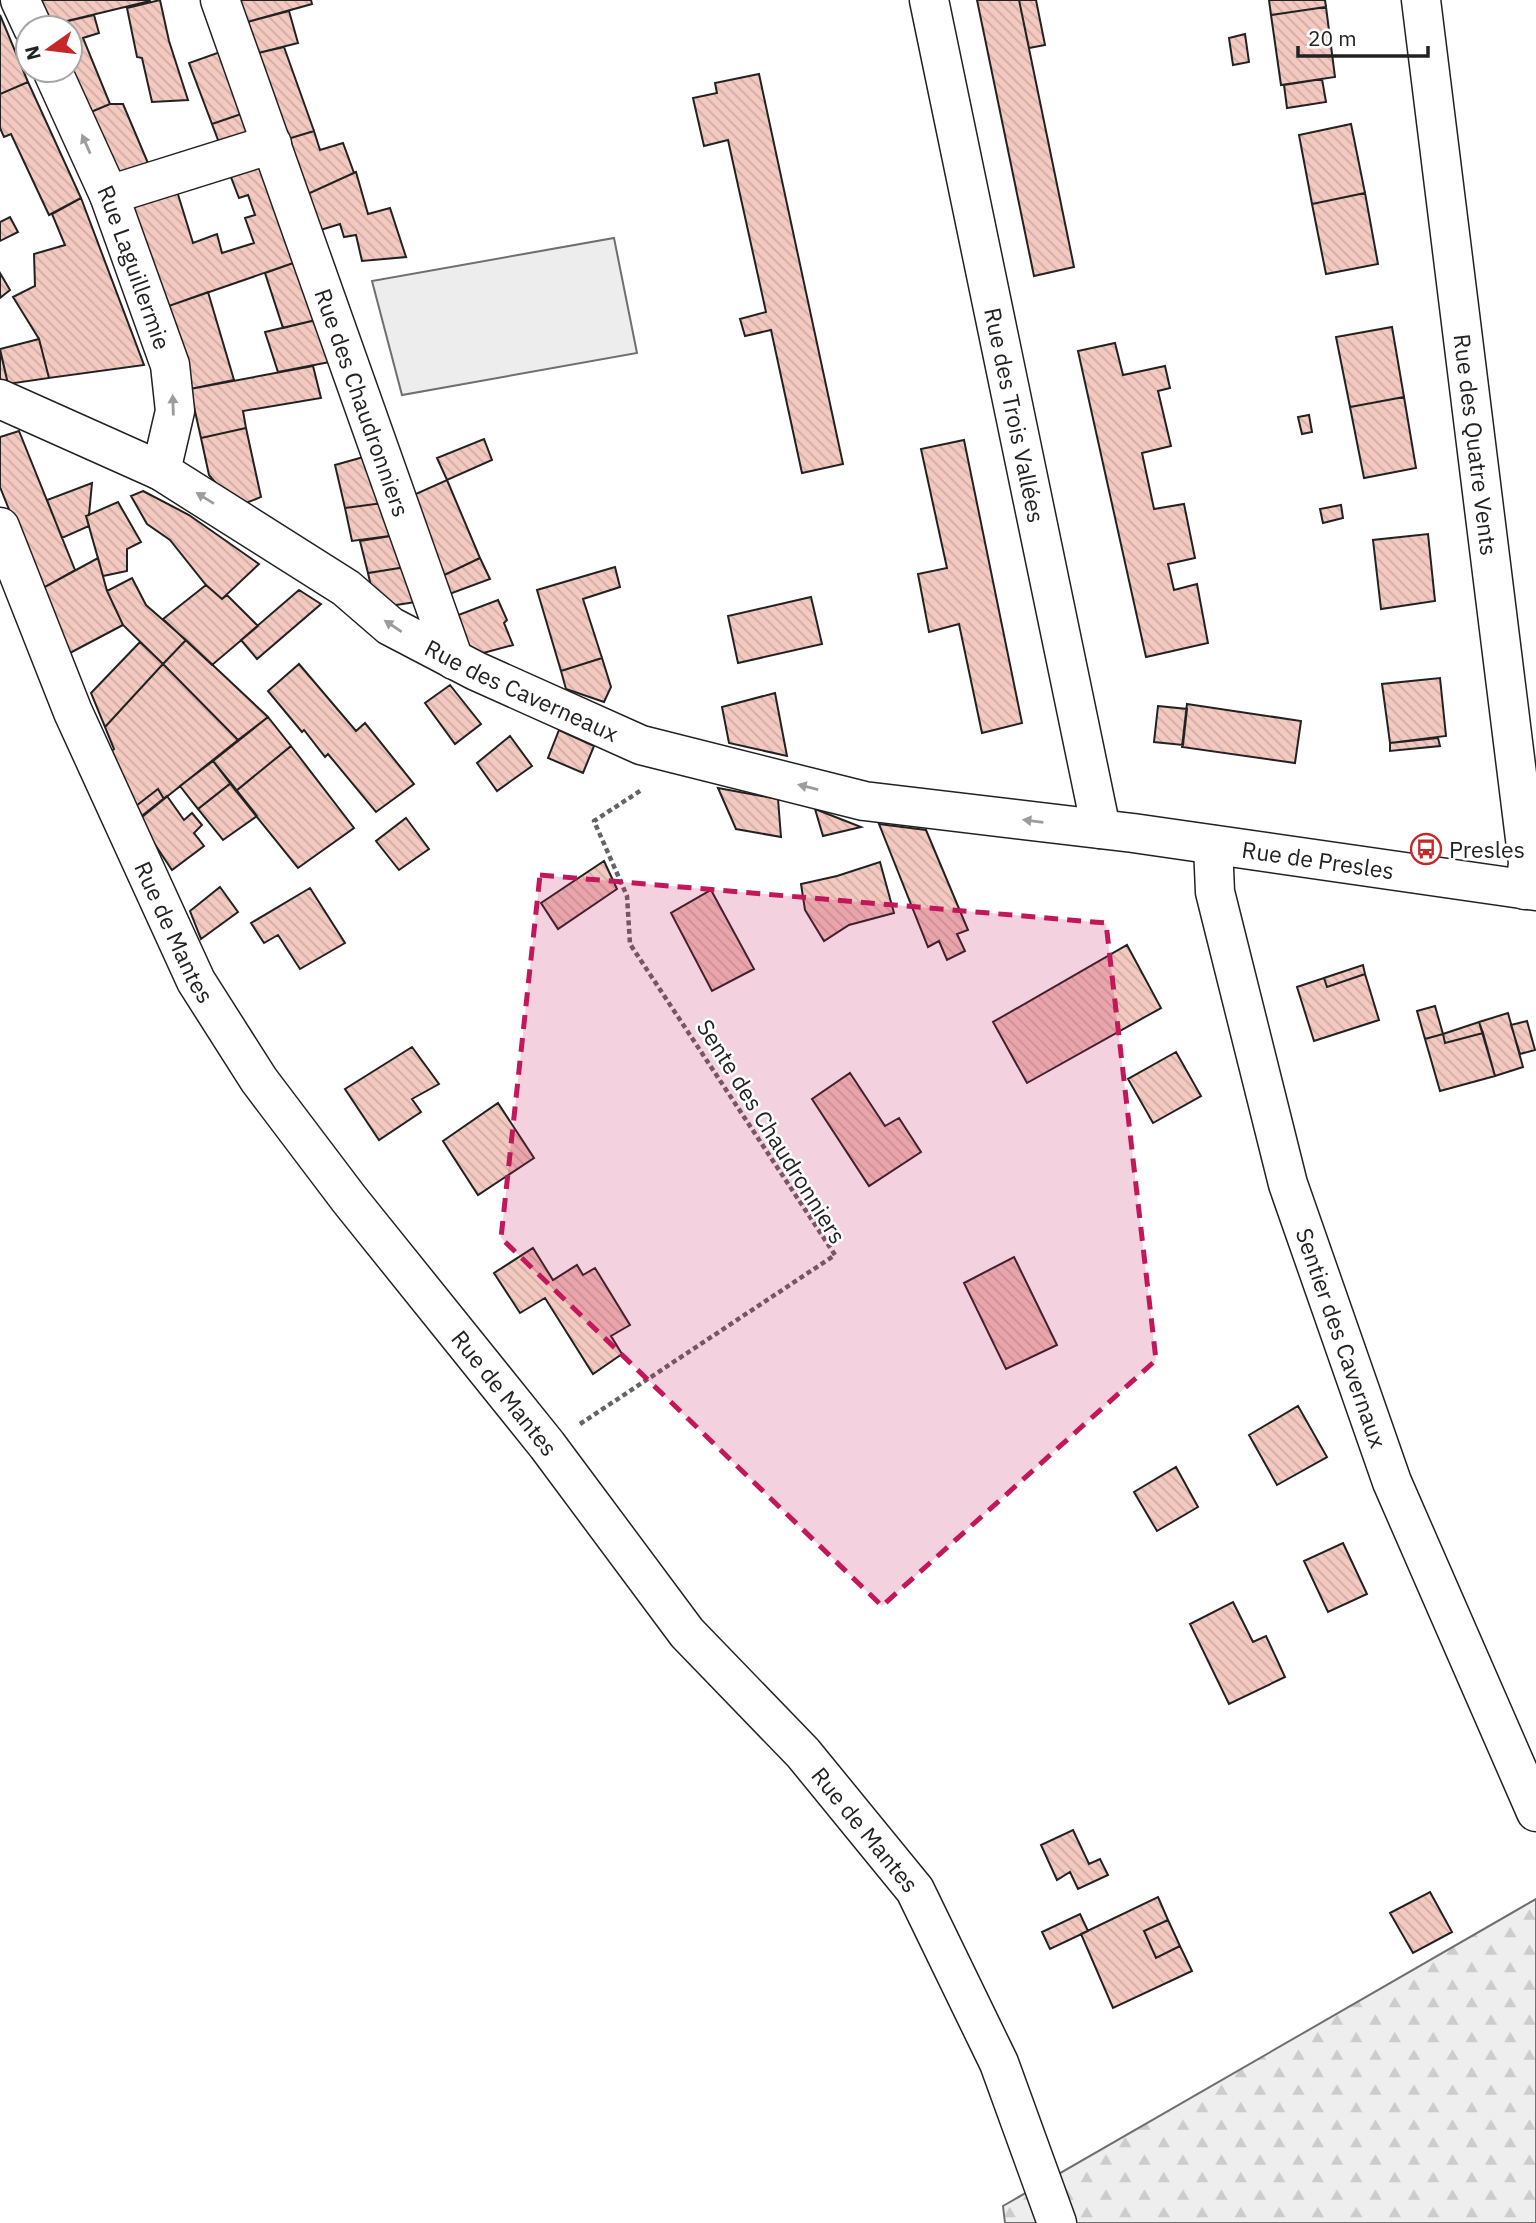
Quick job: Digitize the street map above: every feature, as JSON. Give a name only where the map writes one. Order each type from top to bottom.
[{"type":"street","name":"Rue des Chaudronniers","points":[[220,0],[454,660]]},
{"type":"street","name":"Rue des Trois Vallées","points":[[929,0],[1101,829]]},
{"type":"street","name":"Rue des Quatre Vents","points":[[1421,0],[1530,890]]},
{"type":"street","name":"Rue Laguillermie","points":[[58,84],[109,195],[170,365],[175,411],[161,471]]},
{"type":"street","points":[[109,195],[272,144]]},
{"type":"street","name":"Rue des Caverneaux","points":[[0,399],[161,471],[346,588],[390,626],[454,660],[641,745],[864,801],[1101,829]]},
{"type":"street","name":"Rue de Mantes","points":[[0,527],[73,712],[197,981],[259,1080],[349,1199],[547,1445],[687,1633],[803,1753],[915,1890],[999,2063],[1057,2223]]},
{"type":"street","name":"Rue de Presles","points":[[1101,829],[1530,890]]},
{"type":"street","name":"Sentier des Cavernaux","points":[[1213,845],[1215,892],[1288,1184],[1392,1482],[1536,1812]]},
{"type":"path","name":"Sente des Chaudronniers","points":[[547,1445],[835,1255],[630,944],[627,896],[594,821],[690,757]]},
{"type":"highlighted area","points":[[540,875],[1106,923],[1156,1360],[882,1606],[501,1238]]},
{"type":"green space","points":[[1536,1899],[1536,2223],[1005,2223],[1003,2206]]},
{"type":"shaded area","points":[[614,238],[637,353],[402,395],[372,281]]},
{"type":"building","points":[[30,0],[150,1],[84,17],[84,14],[36,14]]},
{"type":"building","points":[[160,0],[169,41],[188,100],[152,102],[142,58],[137,57],[127,8]]},
{"type":"building","points":[[232,0],[311,0],[312,4],[240,24]]},
{"type":"building","points":[[977,0],[1019,0],[1074,267],[1034,276]]},
{"type":"building","points":[[1019,0],[1036,0],[1045,45],[1029,48]]},
{"type":"building","points":[[1269,0],[1325,0],[1326,7],[1271,15]]},
{"type":"building","points":[[1326,7],[1335,77],[1281,85],[1271,15]]},
{"type":"building","points":[[289,11],[298,43],[250,55],[240,24]]},
{"type":"building","points":[[0,15],[14,48],[14,84],[23,84],[0,94]]},
{"type":"building","points":[[94,15],[99,33],[84,38],[84,17]]},
{"type":"building","points":[[1245,34],[1249,62],[1233,65],[1229,38]]},
{"type":"building","points":[[84,40],[110,104],[79,117],[73,84],[84,84]]},
{"type":"building","points":[[284,47],[314,131],[281,141],[250,55]]},
{"type":"building","points":[[223,51],[247,112],[212,124],[189,63]]},
{"type":"building","points":[[759,74],[843,464],[802,473],[771,330],[745,336],[740,319],[766,312],[728,140],[704,146],[693,98],[717,93],[715,83]]},
{"type":"building","points":[[1322,79],[1326,102],[1287,108],[1284,85]]},
{"type":"building","points":[[29,84],[81,198],[49,215],[11,134],[4,137],[0,128],[0,94]]},
{"type":"building","points":[[110,104],[123,104],[153,175],[112,188],[79,117]]},
{"type":"building","points":[[247,112],[259,142],[223,153],[212,124]]},
{"type":"building","points":[[1351,124],[1365,193],[1312,204],[1299,135]]},
{"type":"building","points":[[314,131],[320,150],[343,143],[354,173],[301,197],[281,141]]},
{"type":"building","points":[[265,160],[299,261],[163,308],[129,202],[176,188],[193,243],[217,234],[222,253],[254,243],[245,218],[255,215],[248,195],[239,198],[229,172]]},
{"type":"building","points":[[356,172],[368,214],[390,208],[406,257],[362,261],[356,235],[344,237],[340,224],[314,232],[301,197]]},
{"type":"building","points":[[1365,193],[1378,264],[1326,274],[1312,204]]},
{"type":"building","points":[[81,198],[144,365],[49,378],[39,339],[13,297],[35,286],[34,254],[65,245],[52,214]]},
{"type":"building","points":[[10,217],[18,232],[0,241],[0,222]]},
{"type":"building","points":[[299,261],[320,319],[283,328],[265,273]]},
{"type":"building","points":[[0,273],[10,290],[0,298]]},
{"type":"building","points":[[208,292],[234,380],[190,389],[163,308]]},
{"type":"building","points":[[320,319],[335,361],[278,372],[265,332]]},
{"type":"building","points":[[1392,327],[1404,397],[1350,407],[1336,337]]},
{"type":"building","points":[[39,339],[49,378],[8,384],[0,349]]},
{"type":"building","points":[[1115,343],[1123,375],[1165,366],[1170,388],[1158,391],[1171,446],[1142,453],[1154,509],[1184,504],[1195,558],[1168,564],[1174,590],[1197,584],[1208,643],[1146,657],[1078,351]]},
{"type":"building","points":[[0,350],[8,384],[0,379]]},
{"type":"building","points":[[313,366],[321,398],[243,411],[246,428],[201,438],[190,389]]},
{"type":"building","points":[[1404,397],[1416,468],[1364,478],[1350,407]]},
{"type":"building","points":[[1309,415],[1312,432],[1302,434],[1298,417]]},
{"type":"building","points":[[246,428],[261,497],[236,507],[209,475],[201,438]]},
{"type":"building","points":[[19,431],[75,570],[41,589],[0,487],[0,437]]},
{"type":"building","points":[[484,439],[492,460],[447,480],[437,458]]},
{"type":"building","points":[[964,440],[1022,723],[982,733],[959,624],[929,632],[918,574],[947,568],[921,449]]},
{"type":"building","points":[[367,456],[383,503],[345,508],[335,465]]},
{"type":"building","points":[[447,480],[480,558],[438,578],[409,497]]},
{"type":"building","points":[[92,483],[89,515],[86,516],[89,526],[62,538],[47,500]]},
{"type":"building","points":[[143,491],[189,515],[259,564],[222,599],[206,585],[170,540],[147,524],[131,496]]},
{"type":"building","points":[[118,502],[141,542],[127,549],[127,571],[103,576],[86,516]]},
{"type":"building","points":[[383,503],[397,535],[352,541],[345,508]]},
{"type":"building","points":[[1341,505],[1343,518],[1323,523],[1320,509]]},
{"type":"building","points":[[1428,534],[1435,601],[1381,609],[1373,540]]},
{"type":"building","points":[[397,535],[406,567],[368,573],[360,541]]},
{"type":"building","points":[[98,558],[107,591],[123,625],[68,654],[41,589]]},
{"type":"building","points":[[480,558],[490,579],[444,596],[438,578]]},
{"type":"building","points":[[406,567],[416,602],[376,608],[368,573]]},
{"type":"building","points":[[615,567],[620,587],[583,599],[602,658],[561,671],[537,590]]},
{"type":"building","points":[[132,578],[146,605],[186,640],[163,664],[123,625],[107,591]]},
{"type":"building","points":[[206,585],[222,599],[227,595],[258,626],[212,665],[163,619]]},
{"type":"building","points":[[299,590],[321,604],[257,659],[241,640]]},
{"type":"building","points":[[811,597],[822,644],[738,663],[728,616]]},
{"type":"building","points":[[498,600],[507,620],[504,623],[513,645],[472,656],[453,617]]},
{"type":"building","points":[[186,640],[268,717],[238,740],[163,664]]},
{"type":"building","points":[[140,642],[163,664],[105,727],[91,693]]},
{"type":"building","points":[[602,658],[611,687],[604,702],[566,689],[561,671]]},
{"type":"building","points":[[163,664],[238,740],[164,799],[158,789],[136,806],[108,754],[114,749],[105,727]]},
{"type":"building","points":[[299,664],[356,731],[365,723],[414,784],[376,812],[328,754],[325,757],[268,691]]},
{"type":"building","points":[[1440,678],[1446,736],[1390,743],[1382,684]]},
{"type":"building","points":[[450,685],[481,724],[455,744],[425,703]]},
{"type":"building","points":[[775,693],[787,756],[729,743],[722,707]]},
{"type":"building","points":[[1187,704],[1301,721],[1295,763],[1182,747]]},
{"type":"building","points":[[1158,706],[1187,709],[1183,745],[1154,742]]},
{"type":"building","points":[[268,717],[291,746],[236,791],[213,761]]},
{"type":"building","points":[[559,730],[594,746],[583,773],[548,758]]},
{"type":"building","points":[[510,736],[532,766],[497,791],[477,763]]},
{"type":"building","points":[[1438,738],[1440,746],[1390,751],[1390,743]]},
{"type":"building","points":[[291,746],[354,828],[298,868],[236,791]]},
{"type":"building","points":[[213,761],[231,783],[198,809],[180,786]]},
{"type":"building","points":[[231,783],[257,816],[223,840],[198,809]]},
{"type":"building","points":[[718,788],[778,799],[781,837],[736,829]]},
{"type":"building","points":[[158,789],[164,799],[142,817],[136,806]]},
{"type":"building","points":[[167,796],[184,820],[192,813],[202,825],[194,833],[204,846],[172,870],[138,819]]},
{"type":"building","points":[[815,809],[861,827],[823,836]]},
{"type":"building","points":[[406,818],[429,849],[399,870],[376,841]]},
{"type":"building","points":[[879,824],[926,830],[968,930],[957,934],[965,951],[947,960],[939,941],[928,947]]},
{"type":"building","points":[[604,861],[617,889],[558,929],[541,903]]},
{"type":"building","points":[[880,862],[894,913],[849,925],[824,941],[805,910],[801,884]]},
{"type":"building","points":[[220,887],[238,912],[201,939],[190,911]]},
{"type":"building","points":[[310,888],[345,943],[300,969],[278,935],[264,943],[251,923]]},
{"type":"building","points":[[711,890],[754,969],[712,991],[671,913]]},
{"type":"building","points":[[1127,945],[1161,1008],[1027,1083],[993,1022]]},
{"type":"building","points":[[1363,965],[1365,974],[1327,987],[1324,978]]},
{"type":"building","points":[[1365,974],[1379,1020],[1314,1041],[1297,987],[1324,978],[1327,987]]},
{"type":"building","points":[[1435,1006],[1443,1034],[1425,1039],[1417,1011]]},
{"type":"building","points":[[1508,1013],[1523,1067],[1495,1076],[1479,1022]]},
{"type":"building","points":[[1527,1021],[1535,1050],[1520,1054],[1511,1025]]},
{"type":"building","points":[[1479,1022],[1483,1033],[1445,1043],[1443,1034]]},
{"type":"building","points":[[1483,1033],[1495,1076],[1440,1091],[1425,1039],[1443,1034],[1445,1043]]},
{"type":"building","points":[[412,1047],[439,1084],[412,1099],[421,1112],[379,1140],[345,1089]]},
{"type":"building","points":[[1176,1052],[1201,1096],[1153,1123],[1128,1079]]},
{"type":"building","points":[[850,1073],[885,1126],[899,1118],[921,1152],[869,1186],[812,1099]]},
{"type":"building","points":[[498,1103],[534,1158],[478,1195],[443,1141]]},
{"type":"building","points":[[533,1248],[553,1280],[577,1265],[583,1275],[595,1268],[630,1325],[611,1336],[622,1354],[593,1374],[545,1298],[520,1313],[494,1273]]},
{"type":"building","points":[[1014,1257],[1057,1345],[1006,1369],[964,1283]]},
{"type":"building","points":[[1298,1406],[1327,1457],[1277,1485],[1249,1435]]},
{"type":"building","points":[[1176,1467],[1198,1507],[1157,1531],[1134,1492]]},
{"type":"building","points":[[1343,1543],[1367,1594],[1328,1612],[1304,1561]]},
{"type":"building","points":[[1233,1602],[1253,1642],[1266,1636],[1285,1677],[1229,1704],[1190,1624]]},
{"type":"building","points":[[1073,1830],[1089,1864],[1100,1859],[1108,1875],[1078,1889],[1070,1872],[1057,1880],[1041,1845]]},
{"type":"building","points":[[1430,1892],[1452,1932],[1413,1953],[1390,1913]]},
{"type":"building","points":[[1158,1897],[1168,1920],[1144,1931],[1156,1958],[1180,1946],[1192,1971],[1113,2008],[1081,1934]]},
{"type":"building","points":[[1080,1914],[1088,1931],[1050,1949],[1042,1932]]},
{"type":"building","points":[[1168,1920],[1180,1946],[1156,1958],[1144,1931]]},
{"type":"place","name":"Presles","points":[[1426,849]]}]
